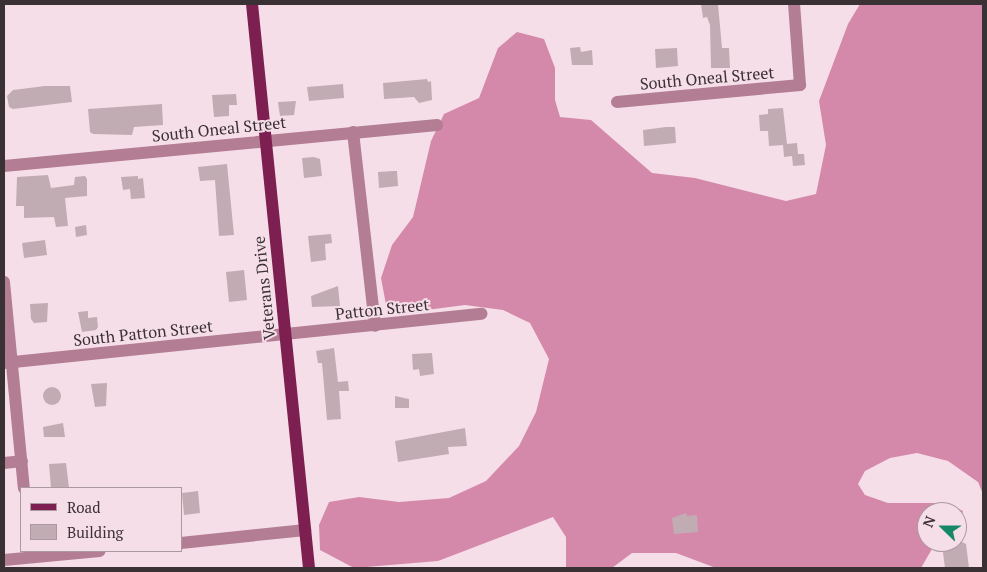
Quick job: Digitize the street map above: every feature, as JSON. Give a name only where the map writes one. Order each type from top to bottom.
[{"type":"main road","name":"Veterans Drive","points":[[252,4],[308,568]]},
{"type":"street","name":"South Oneal Street","points":[[617,102],[800,86],[794,4]]},
{"type":"street","name":"South Oneal Street","points":[[4,166],[436,125]]},
{"type":"street","points":[[353,132],[375,326]]},
{"type":"street","points":[[4,282],[8,362],[24,487]]},
{"type":"street","name":"Patton Street","points":[[285,335],[482,314]]},
{"type":"street","name":"South Patton Street","points":[[8,362],[285,335]]},
{"type":"street","points":[[4,463],[22,461]]},
{"type":"street","points":[[182,543],[305,530]]},
{"type":"street","points":[[4,560],[32,559],[92,552]]},
{"type":"shaded area","points":[[860,4],[983,4],[983,494],[978,482],[948,461],[917,453],[890,458],[865,471],[858,484],[865,495],[888,503],[917,503],[917,552],[930,552],[921,568],[716,568],[676,553],[632,553],[612,568],[566,568],[566,537],[553,517],[438,561],[354,568],[320,550],[319,525],[329,502],[359,497],[399,502],[449,498],[486,481],[519,446],[536,412],[549,359],[530,323],[503,310],[465,305],[403,313],[387,310],[381,278],[392,245],[413,217],[431,141],[444,114],[479,98],[498,48],[517,32],[544,39],[555,68],[555,100],[560,117],[591,120],[652,173],[695,178],[786,201],[816,194],[826,145],[819,101],[848,24]]},
{"type":"building","points":[[701,4],[718,4],[722,48],[729,48],[730,68],[711,68],[710,25],[707,17],[703,18]]},
{"type":"building","points":[[580,47],[581,52],[592,50],[593,65],[572,65],[570,48]]},
{"type":"building","points":[[677,48],[678,66],[656,68],[655,49]]},
{"type":"building","points":[[427,79],[428,82],[431,81],[432,100],[419,103],[414,97],[384,99],[383,83]]},
{"type":"building","points":[[343,84],[344,98],[309,101],[307,87]]},
{"type":"building","points":[[45,86],[70,86],[72,102],[13,109],[9,107],[7,96],[13,90]]},
{"type":"building","points":[[236,94],[237,105],[229,105],[229,116],[214,117],[212,95]]},
{"type":"building","points":[[296,101],[294,115],[280,116],[278,102]]},
{"type":"building","points":[[162,104],[163,125],[134,127],[132,135],[93,134],[90,132],[88,109]]},
{"type":"building","points":[[783,108],[787,144],[797,143],[798,154],[804,154],[805,165],[793,166],[792,156],[784,157],[783,145],[769,146],[768,131],[760,131],[759,115],[768,114],[768,109]]},
{"type":"building","points":[[675,127],[676,143],[644,146],[643,130]]},
{"type":"building","points":[[314,157],[320,159],[322,176],[304,178],[302,158]]},
{"type":"building","points":[[227,164],[234,235],[219,236],[215,180],[200,181],[198,167]]},
{"type":"building","points":[[397,171],[398,186],[379,188],[378,172]]},
{"type":"building","points":[[48,175],[51,188],[74,185],[75,177],[85,176],[87,179],[87,196],[65,198],[68,226],[56,227],[54,217],[24,218],[24,206],[16,206],[17,177]]},
{"type":"building","points":[[138,176],[138,179],[143,178],[145,198],[131,199],[130,189],[123,190],[121,177]]},
{"type":"building","points":[[86,225],[87,235],[76,237],[75,227]]},
{"type":"building","points":[[331,234],[332,243],[325,244],[326,260],[311,262],[308,236]]},
{"type":"building","points":[[45,240],[47,255],[24,258],[22,243]]},
{"type":"building","points":[[244,270],[247,300],[229,302],[226,272]]},
{"type":"building","points":[[338,286],[340,306],[312,307],[311,296]]},
{"type":"building","points":[[48,303],[47,322],[34,323],[31,319],[30,304]]},
{"type":"building","points":[[88,311],[88,318],[97,317],[98,327],[96,330],[82,332],[78,312]]},
{"type":"building","points":[[334,348],[338,382],[348,381],[349,391],[339,391],[341,419],[327,420],[322,363],[318,363],[316,351]]},
{"type":"building","points":[[432,353],[434,374],[420,376],[419,369],[413,370],[412,354]]},
{"type":"building","points":[[107,383],[106,406],[95,407],[91,384]]},
{"type":"building","points":[[52,387],[60,392],[61,396],[56,404],[52,405],[44,400],[43,396],[48,388]]},
{"type":"building","points":[[395,396],[409,399],[409,408],[395,408]]},
{"type":"building","points":[[63,423],[65,437],[44,437],[43,427]]},
{"type":"building","points":[[465,428],[467,446],[448,447],[449,454],[398,462],[395,441]]},
{"type":"building","points":[[66,463],[69,487],[51,487],[49,464]]},
{"type":"building","points":[[198,491],[200,513],[184,515],[182,493]]},
{"type":"building","points":[[686,513],[687,516],[697,515],[698,532],[674,534],[672,518]]},
{"type":"building","points":[[943,552],[967,552],[969,568],[945,568]]}]
